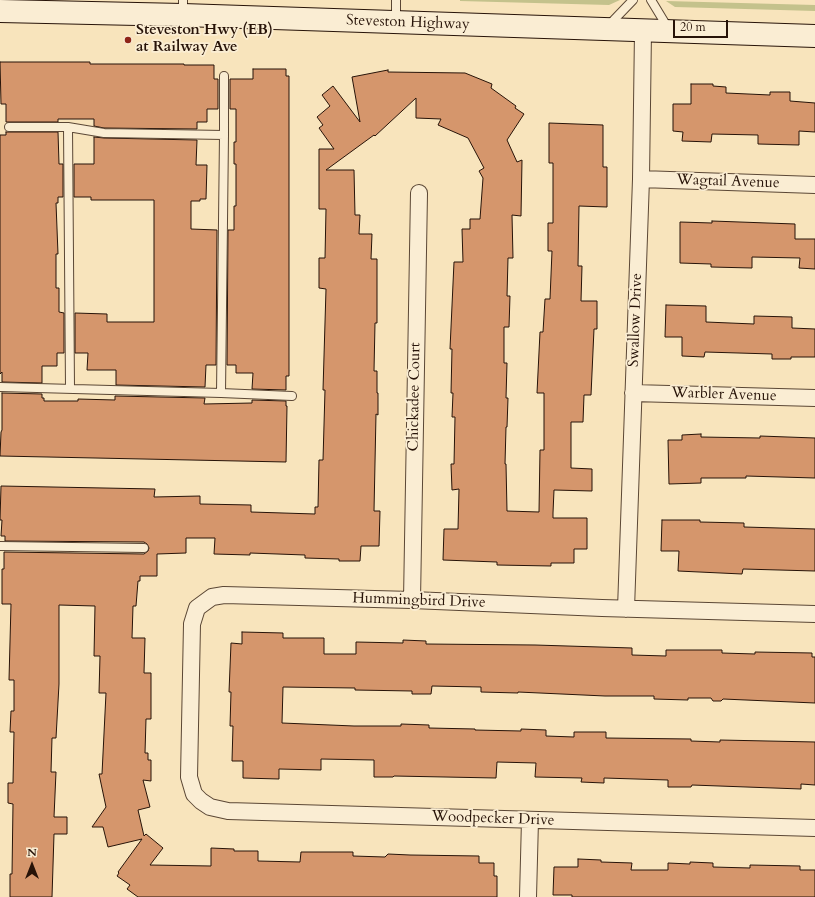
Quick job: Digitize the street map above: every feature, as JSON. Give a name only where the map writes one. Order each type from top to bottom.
[{"type":"main road","name":"Steveston Highway","points":[[0,11],[183,8],[396,23],[815,36]]},
{"type":"street","name":"Swallow Drive","points":[[626,608],[641,179],[643,31]]},
{"type":"street","name":"Wagtail Avenue","points":[[641,179],[815,185]]},
{"type":"street","name":"Chickadee Court","points":[[412,600],[419,193]]},
{"type":"street","name":"Warbler Avenue","points":[[633,392],[815,398]]},
{"type":"street","name":"Hummingbird Drive","points":[[189,777],[192,624],[197,608],[212,597],[224,595],[412,600],[815,614]]},
{"type":"street","name":"Woodpecker Drive","points":[[189,777],[194,794],[201,801],[210,806],[228,811],[815,828]]},
{"type":"street","points":[[528,897],[530,820]]},
{"type":"lane","points":[[396,0],[396,23]]},
{"type":"lane","points":[[605,30],[633,0]]},
{"type":"lane","points":[[651,0],[671,32]]},
{"type":"lane","points":[[221,392],[224,76]]},
{"type":"lane","points":[[9,127],[68,127],[104,133],[224,135]]},
{"type":"lane","points":[[68,127],[70,388]]},
{"type":"lane","points":[[0,387],[221,392],[292,396]]},
{"type":"lane","points":[[0,546],[144,548]]},
{"type":"shaded area","points":[[460,0],[620,0],[609,5]]},
{"type":"shaded area","points":[[666,1],[815,5],[815,11],[675,7]]},
{"type":"building","points":[[0,62],[90,62],[90,64],[214,65],[214,79],[218,79],[218,109],[207,109],[207,122],[197,122],[197,129],[104,128],[94,126],[94,119],[58,119],[58,122],[6,122],[6,104],[1,104]]},
{"type":"building","points":[[253,69],[286,69],[286,76],[289,76],[289,376],[286,376],[286,390],[252,389],[253,373],[236,373],[236,365],[227,365],[228,230],[234,230],[234,206],[236,206],[236,164],[234,164],[234,142],[236,142],[236,109],[230,109],[230,79],[253,79]]},
{"type":"building","points":[[388,70],[388,72],[465,73],[492,84],[491,88],[516,106],[515,108],[524,114],[507,140],[517,162],[522,160],[521,216],[512,215],[513,258],[508,258],[507,296],[510,296],[509,327],[504,327],[504,363],[507,363],[506,398],[508,398],[505,464],[507,511],[539,512],[540,450],[544,450],[544,393],[537,393],[540,332],[543,332],[545,299],[550,299],[552,251],[548,251],[548,223],[553,223],[553,163],[549,163],[549,123],[603,125],[603,167],[607,167],[607,207],[579,206],[578,266],[582,266],[581,301],[597,301],[597,329],[594,329],[591,395],[584,395],[583,422],[571,422],[571,468],[592,469],[592,491],[554,490],[553,513],[553,518],[587,518],[587,549],[574,549],[574,563],[551,563],[551,566],[497,565],[497,562],[443,560],[444,529],[458,529],[459,489],[452,490],[451,464],[454,464],[455,417],[452,417],[452,349],[450,349],[454,262],[463,262],[462,229],[470,229],[470,219],[480,219],[483,178],[479,171],[484,168],[468,138],[438,125],[441,119],[416,118],[416,98],[375,136],[374,135],[326,170],[354,170],[355,215],[360,215],[359,234],[372,234],[371,259],[377,259],[377,323],[375,323],[374,371],[377,371],[378,415],[376,414],[374,511],[380,511],[379,546],[361,546],[360,561],[339,561],[339,559],[305,558],[305,555],[250,553],[250,555],[214,554],[215,538],[186,538],[186,553],[157,554],[157,576],[140,576],[140,581],[138,581],[136,606],[133,606],[132,638],[145,638],[144,673],[151,673],[151,719],[146,719],[145,753],[148,753],[148,760],[151,760],[151,781],[143,780],[150,807],[138,810],[144,836],[146,834],[163,848],[150,865],[211,866],[211,848],[234,849],[234,851],[258,851],[258,861],[300,862],[301,852],[353,852],[353,856],[385,857],[388,854],[479,856],[479,863],[494,863],[494,876],[497,876],[497,897],[138,897],[127,889],[130,885],[117,876],[119,873],[118,872],[142,839],[108,847],[103,827],[92,827],[106,807],[99,774],[102,774],[106,693],[99,693],[100,656],[94,656],[95,606],[59,605],[59,684],[56,738],[52,738],[51,772],[56,772],[54,817],[67,817],[67,834],[54,834],[52,897],[10,897],[10,874],[12,874],[13,804],[8,803],[8,783],[13,783],[14,732],[10,732],[11,711],[14,711],[14,680],[9,680],[11,604],[2,604],[2,569],[4,569],[4,552],[144,554],[149,548],[144,542],[5,541],[5,536],[1,536],[1,486],[155,489],[154,497],[200,496],[200,504],[251,505],[251,512],[315,514],[315,507],[318,507],[319,460],[323,460],[325,390],[323,390],[326,289],[319,288],[319,258],[325,258],[326,209],[319,209],[319,149],[334,149],[319,128],[323,125],[317,117],[330,106],[322,95],[333,86],[360,122],[352,77]]},
{"type":"building","points":[[691,84],[713,84],[713,86],[726,87],[726,93],[770,95],[770,92],[790,92],[790,101],[815,103],[815,132],[799,131],[799,145],[758,144],[758,135],[712,134],[711,142],[682,141],[683,132],[673,131],[673,104],[691,104]]},
{"type":"building","points":[[6,132],[58,132],[59,164],[63,164],[63,197],[58,197],[58,203],[56,203],[58,254],[56,254],[56,288],[59,288],[59,312],[64,313],[64,353],[57,353],[57,366],[42,366],[42,383],[2,382],[2,372],[0,374],[0,135],[6,135]]},
{"type":"building","points":[[94,137],[197,140],[196,165],[207,165],[206,199],[191,201],[191,229],[217,230],[216,365],[206,365],[205,387],[116,385],[116,370],[87,370],[88,353],[75,353],[75,313],[107,314],[107,322],[154,322],[154,200],[91,200],[91,197],[74,197],[74,164],[94,164]]},
{"type":"building","points":[[712,221],[795,224],[795,239],[815,239],[815,269],[799,268],[800,258],[752,257],[752,268],[711,267],[711,264],[680,263],[680,222],[712,223]]},
{"type":"building","points":[[666,305],[706,306],[706,322],[754,324],[754,316],[792,317],[792,328],[815,329],[815,357],[772,359],[772,354],[705,352],[704,357],[682,356],[682,337],[665,337]]},
{"type":"building","points":[[2,393],[42,394],[44,401],[78,401],[78,399],[115,400],[115,396],[205,398],[204,404],[252,403],[252,400],[286,401],[286,462],[0,456]]},
{"type":"building","points":[[701,434],[701,437],[760,438],[760,436],[815,438],[815,478],[746,476],[746,478],[701,478],[701,483],[669,484],[668,440],[682,440],[682,435]]},
{"type":"building","points":[[662,520],[700,520],[700,522],[744,523],[744,527],[815,529],[815,571],[743,569],[742,574],[678,571],[679,551],[661,551]]},
{"type":"building","points":[[242,632],[283,633],[283,638],[324,638],[324,654],[356,654],[356,642],[403,643],[403,640],[426,641],[426,644],[632,648],[632,655],[666,656],[666,650],[722,650],[722,653],[755,654],[755,652],[812,653],[812,657],[815,657],[815,703],[723,699],[721,701],[713,701],[711,698],[688,698],[688,700],[654,699],[654,696],[481,692],[481,687],[432,686],[431,694],[412,694],[412,691],[355,690],[355,688],[283,687],[282,723],[354,726],[401,726],[401,724],[429,725],[429,728],[475,730],[546,730],[546,736],[574,737],[574,732],[606,732],[606,738],[691,739],[691,741],[720,742],[720,740],[815,742],[815,785],[801,784],[801,789],[692,785],[691,787],[668,787],[668,780],[604,778],[604,783],[581,782],[582,778],[535,777],[536,763],[497,762],[496,778],[374,777],[374,760],[321,759],[321,770],[279,769],[279,779],[243,778],[243,761],[232,761],[233,726],[230,726],[231,692],[229,692],[231,643],[242,644]]},
{"type":"building","points":[[578,859],[601,860],[601,862],[632,863],[631,870],[668,870],[668,863],[690,864],[690,862],[713,863],[713,867],[750,868],[750,865],[800,866],[800,870],[815,870],[815,897],[572,897],[572,895],[553,895],[554,867],[578,867]]},
{"type":"place","name":"Steveston Hwy (EB) at Railway Ave","points":[[128,40]]}]
